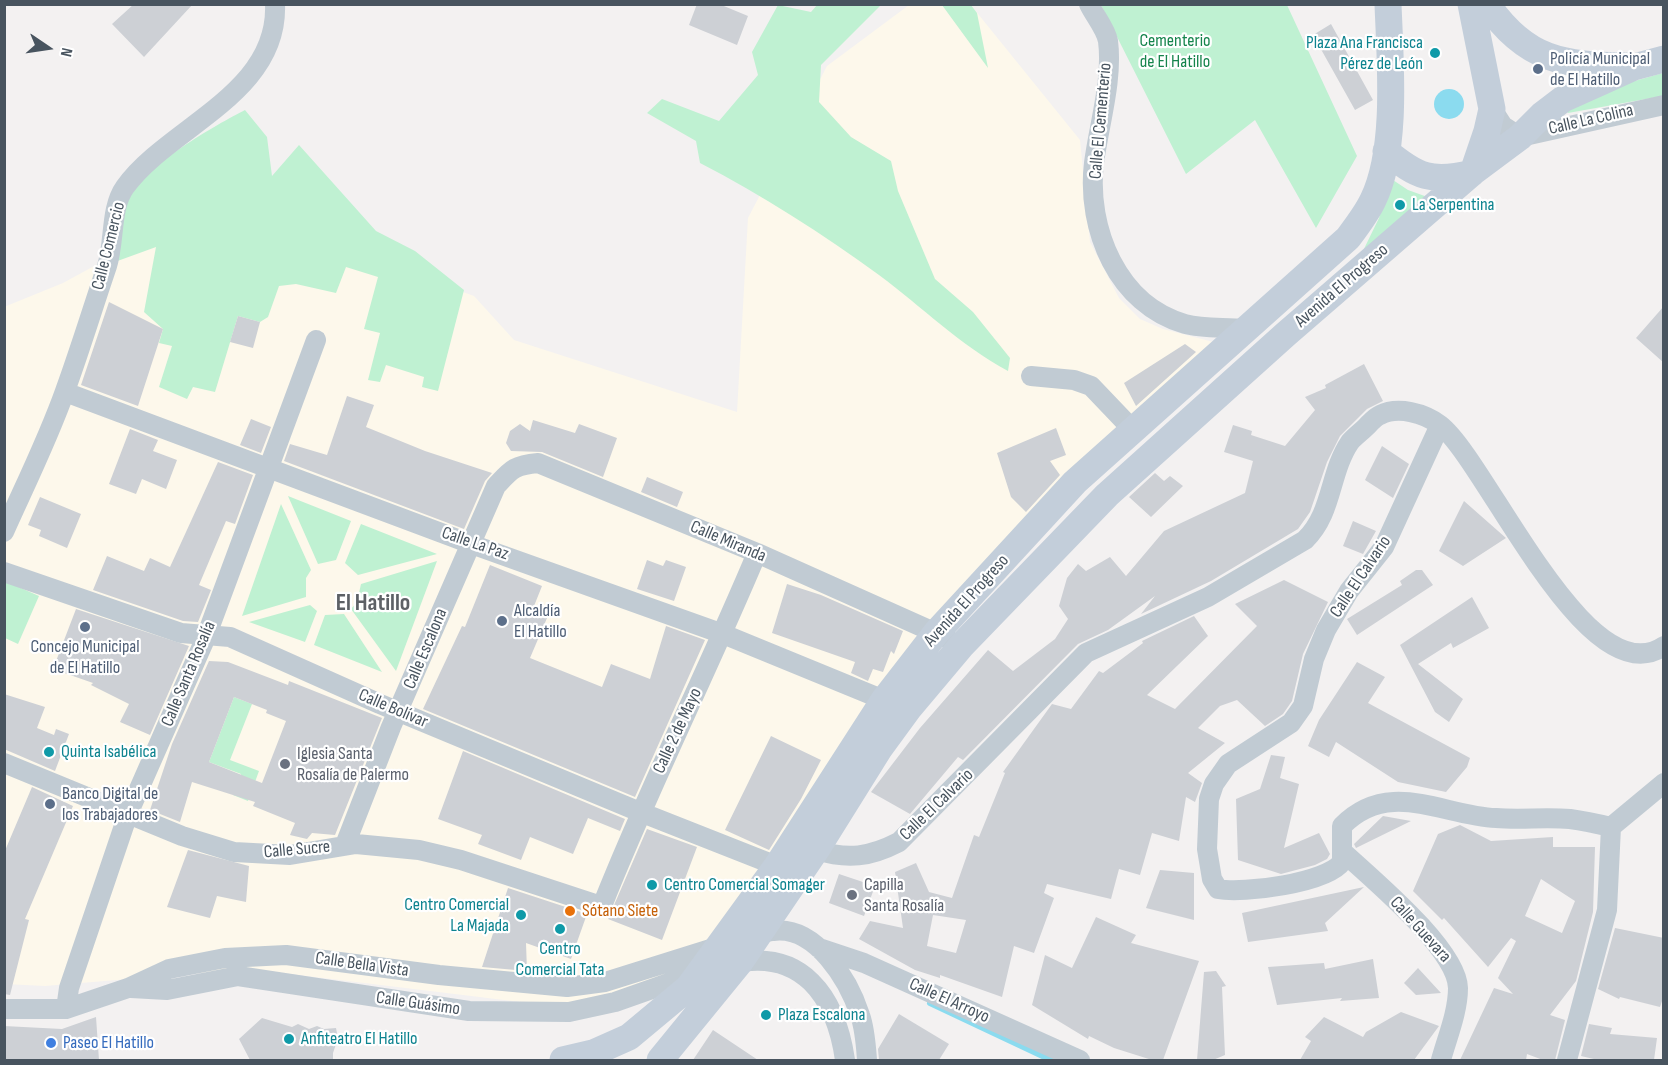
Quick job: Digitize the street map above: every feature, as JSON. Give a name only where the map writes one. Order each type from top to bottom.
[{"type":"street","name":"Calle Comercio","points":[[4,532],[64,392],[109,260],[118,204],[124,189],[141,166],[219,108],[254,68],[268,44],[275,4]]},
{"type":"street","name":"Calle El Cementerio","points":[[1089,4],[1108,39],[1107,75],[1094,167],[1096,213],[1103,241],[1116,271],[1130,291],[1154,311],[1186,324],[1244,329]]},
{"type":"street","points":[[1374,4],[1386,151],[1422,176],[1450,178],[1473,172],[1492,109]]},
{"type":"street","points":[[1386,151],[1391,86],[1388,4]]},
{"type":"street","points":[[1471,4],[1492,109],[1503,126],[1520,137]]},
{"type":"street","points":[[1487,4],[1516,38],[1543,54],[1585,66],[1634,67],[1664,59]]},
{"type":"street","name":"Avenida El Progreso","points":[[563,1060],[593,1053],[628,1037],[677,999],[704,970],[758,936],[816,850],[879,749],[909,708],[962,645],[1107,495],[1473,172],[1520,137],[1563,99],[1634,67]]},
{"type":"street","name":"Calle La Colina","points":[[1520,137],[1664,105]]},
{"type":"street","name":"Avenida El Progreso","points":[[660,1060],[730,954],[777,866],[884,700],[936,633],[1075,482],[1348,238],[1374,199],[1386,151]]},
{"type":"street","name":"Calle Santa Rosalía","points":[[66,1009],[69,988],[128,814],[206,637],[316,340]]},
{"type":"street","points":[[1031,376],[1074,380],[1091,386],[1133,430]]},
{"type":"street","name":"Calle La Paz","points":[[64,392],[471,544],[723,634],[884,700]]},
{"type":"street","name":"Calle El Calvario","points":[[816,850],[862,856],[878,853],[899,842],[1086,653],[1208,597],[1305,540],[1318,528],[1325,514],[1350,442],[1379,415],[1395,411],[1414,412],[1440,425],[1384,547],[1348,591],[1326,630],[1314,659],[1303,706],[1291,723],[1228,764],[1214,784],[1209,799],[1207,849],[1212,879],[1218,890],[1234,892],[1263,890],[1333,872],[1342,862],[1343,852]]},
{"type":"street","points":[[1440,425],[1458,447],[1520,539],[1589,629],[1637,654],[1653,653],[1664,646]]},
{"type":"street","name":"Calle Miranda","points":[[496,486],[513,468],[538,463],[757,553],[962,645]]},
{"type":"street","name":"Calle Escalona","points":[[345,845],[496,486]]},
{"type":"street","name":"Calle 2 de Mayo","points":[[598,905],[604,901],[640,812],[723,634],[757,553]]},
{"type":"street","name":"Calle Bolívar","points":[[4,572],[182,633],[206,637],[230,637],[399,712],[777,866]]},
{"type":"street","name":"Calle Sucre","points":[[4,762],[182,836],[234,852],[290,855],[345,845],[419,850],[461,860],[598,905]]},
{"type":"street","points":[[1567,1060],[1607,910],[1611,827],[1664,783]]},
{"type":"street","points":[[1343,852],[1342,826],[1353,814],[1367,808],[1395,803],[1426,802],[1495,818],[1570,819],[1611,827]]},
{"type":"street","name":"Calle Guevara","points":[[1343,852],[1417,922],[1454,968],[1458,988],[1455,1010],[1441,1060]]},
{"type":"street","points":[[758,936],[772,931],[789,932],[804,937],[816,947],[851,991],[861,1018],[867,1060]]},
{"type":"street","name":"Calle El Arroyo","points":[[816,947],[864,963],[1080,1060]]},
{"type":"street","name":"Calle Bella Vista","points":[[4,1009],[66,1009],[128,988],[169,969],[225,958],[286,955],[448,976],[567,987],[605,982],[730,954],[776,961],[788,965],[809,980],[829,1004],[841,1032],[845,1060]]},
{"type":"street","name":"Calle Guásimo","points":[[128,988],[167,990],[238,976],[469,1011],[569,1012],[606,1004],[704,970]]},
{"type":"shaded area","points":[[970,4],[1080,140],[1090,242],[1119,298],[1140,319],[1163,329],[1229,346],[963,598],[706,964],[587,1004],[537,1004],[249,969],[45,986],[5,984],[4,307],[63,283],[131,246],[300,233],[474,296],[514,340],[737,412],[748,218],[827,66],[909,5]]},
{"type":"green space","points":[[778,5],[811,12],[817,5],[881,5],[821,65],[819,102],[851,137],[891,161],[898,191],[935,279],[973,312],[1010,358],[1008,371],[957,338],[879,275],[836,245],[769,202],[700,163],[696,141],[647,113],[662,99],[719,121],[758,75],[752,52]]},
{"type":"green space","points":[[942,5],[971,5],[977,13],[988,68]]},
{"type":"green space","name":"Cementerio de El Hatillo","points":[[1101,5],[1287,5],[1357,156],[1316,228],[1255,120],[1186,174]]},
{"type":"green space","points":[[1663,73],[1663,96],[1568,113],[1565,108],[1606,89]]},
{"type":"green space","points":[[245,110],[267,137],[272,176],[299,145],[376,231],[415,251],[464,290],[438,391],[422,387],[424,377],[386,365],[380,382],[368,380],[380,333],[364,329],[378,277],[346,267],[336,293],[296,284],[279,286],[268,317],[260,322],[238,316],[215,392],[193,387],[187,399],[159,387],[172,346],[159,343],[163,329],[144,312],[156,247],[112,263],[123,210],[130,193],[150,171],[217,125]]},
{"type":"green space","points":[[1390,178],[1408,190],[1433,199],[1361,255],[1379,218]]},
{"type":"green space","points":[[288,496],[351,521],[336,560],[318,564]]},
{"type":"green space","points":[[281,504],[311,570],[306,578],[306,597],[242,616]]},
{"type":"green space","points":[[361,524],[437,554],[358,575],[345,563]]},
{"type":"green space","points":[[437,561],[396,671],[351,609],[357,602],[361,584]]},
{"type":"green space","points":[[5,581],[39,596],[18,644],[5,638]]},
{"type":"green space","points":[[310,605],[317,611],[305,642],[249,622]]},
{"type":"green space","points":[[344,614],[382,672],[314,645],[325,615]]},
{"type":"green space","points":[[234,697],[252,704],[230,760],[259,771],[248,801],[233,795],[241,774],[209,762]]},
{"type":"water","points":[[1449,89],[1460,93],[1464,104],[1460,115],[1449,119],[1438,115],[1434,104],[1438,93]]},
{"type":"building","points":[[134,4],[193,4],[144,57],[112,24]]},
{"type":"building","points":[[697,4],[719,4],[748,16],[737,45],[689,25]]},
{"type":"building","points":[[1331,24],[1373,100],[1355,110],[1313,35]]},
{"type":"building","points":[[109,302],[163,329],[138,406],[81,385]]},
{"type":"building","points":[[1664,306],[1664,363],[1636,338]]},
{"type":"building","points":[[238,316],[260,322],[253,348],[230,342]]},
{"type":"building","points":[[1185,344],[1196,352],[1136,406],[1124,383]]},
{"type":"building","points":[[1364,364],[1383,401],[1367,409],[1340,436],[1327,462],[1310,512],[1298,529],[1211,581],[1141,614],[1155,596],[1108,630],[1078,644],[963,760],[958,757],[910,814],[871,792],[920,728],[988,650],[1013,671],[1055,639],[1068,619],[1059,606],[1067,578],[1078,564],[1086,571],[1110,557],[1126,576],[1164,531],[1245,493],[1253,461],[1224,452],[1233,425],[1252,431],[1251,435],[1285,446],[1315,410],[1305,397],[1326,388],[1325,385]]},
{"type":"building","points":[[347,396],[374,405],[366,427],[425,451],[492,473],[485,481],[464,529],[284,461],[290,444],[327,455]]},
{"type":"building","points":[[251,419],[271,427],[261,453],[240,445]]},
{"type":"building","points":[[533,420],[575,433],[579,424],[617,438],[603,477],[542,452],[511,451],[506,443],[510,431],[520,424],[530,431]]},
{"type":"building","points":[[1056,428],[1066,455],[1050,461],[1060,475],[1026,512],[1011,497],[997,453]]},
{"type":"building","points":[[130,429],[158,440],[153,451],[177,460],[166,489],[142,479],[136,494],[109,484]]},
{"type":"building","points":[[1382,446],[1409,464],[1393,498],[1365,480]]},
{"type":"building","points":[[218,462],[253,475],[235,524],[226,521],[199,585],[211,590],[198,622],[183,621],[93,590],[107,556],[144,571],[150,558],[170,567]]},
{"type":"building","points":[[1155,473],[1164,481],[1170,476],[1183,486],[1151,517],[1129,497]]},
{"type":"building","points":[[647,477],[683,492],[677,507],[641,492]]},
{"type":"building","points":[[40,497],[81,514],[67,548],[39,536],[41,530],[28,525]]},
{"type":"building","points":[[1464,501],[1506,538],[1463,566],[1439,551]]},
{"type":"building","points":[[1353,521],[1376,531],[1363,554],[1343,546]]},
{"type":"building","points":[[647,560],[663,566],[666,560],[686,567],[674,601],[637,589]]},
{"type":"building","points":[[490,565],[542,586],[532,611],[547,618],[530,658],[602,687],[611,664],[650,679],[666,626],[705,640],[635,797],[423,709],[462,626],[465,627]]},
{"type":"building","points":[[1416,570],[1422,570],[1433,585],[1357,635],[1347,619],[1402,585],[1400,581]]},
{"type":"building","points":[[1284,580],[1328,602],[1303,654],[1292,701],[1283,714],[1265,726],[1237,700],[1220,706],[1198,728],[1225,743],[1188,773],[1202,783],[1195,802],[1186,797],[1179,841],[1152,833],[1140,875],[1119,869],[1111,899],[1047,884],[1044,893],[1054,898],[1034,953],[1014,946],[1002,997],[940,975],[940,978],[915,970],[859,939],[870,921],[903,928],[895,872],[916,863],[929,892],[952,898],[974,835],[979,837],[1005,773],[1003,772],[1052,704],[1071,709],[1099,671],[1103,673],[1143,643],[1142,641],[1194,616],[1208,636],[1147,695],[1175,709],[1257,626],[1235,604]],"holes":[[[933,915],[966,920],[956,953],[927,946]]]},
{"type":"building","points":[[787,584],[821,595],[903,631],[894,654],[891,651],[883,672],[873,669],[868,681],[851,673],[855,662],[772,633]]},
{"type":"building","points":[[1472,597],[1489,628],[1453,648],[1451,643],[1418,664],[1463,699],[1449,722],[1435,712],[1400,645]]},
{"type":"building","points":[[76,609],[189,646],[150,735],[120,722],[129,704],[91,685],[93,683],[53,669]]},
{"type":"building","points":[[209,661],[228,662],[288,685],[289,681],[382,718],[335,835],[312,833],[307,839],[290,835],[295,823],[253,806],[255,802],[192,782],[180,822],[150,810],[172,744]],"holes":[[[234,697],[267,710],[266,713],[286,721],[262,783],[209,762]]]},
{"type":"building","points":[[1357,662],[1385,677],[1368,703],[1470,758],[1467,767],[1446,792],[1398,782],[1336,742],[1329,757],[1308,746],[1319,720]]},
{"type":"building","points":[[4,694],[45,707],[37,728],[54,735],[56,729],[69,734],[55,771],[4,749]]},
{"type":"building","points":[[771,736],[821,760],[801,799],[769,850],[725,830]]},
{"type":"building","points":[[463,751],[625,819],[620,831],[588,818],[573,854],[530,837],[521,860],[478,844],[482,835],[438,819]]},
{"type":"building","points":[[1271,755],[1285,757],[1280,778],[1299,784],[1284,848],[1319,833],[1330,854],[1327,859],[1315,865],[1281,874],[1238,860],[1236,799],[1260,789]]},
{"type":"building","points":[[32,787],[73,806],[25,919],[29,920],[10,995],[4,994],[4,853]]},
{"type":"building","points":[[1383,816],[1411,821],[1356,848],[1354,844]]},
{"type":"building","points":[[1460,825],[1491,841],[1553,837],[1553,847],[1595,847],[1593,912],[1576,981],[1550,1015],[1565,1020],[1555,1060],[1543,1060],[1527,1054],[1526,1060],[1460,1060],[1494,988],[1513,994],[1498,978],[1516,941],[1511,938],[1488,967],[1444,918],[1442,920],[1413,891],[1438,834]],"holes":[[[1541,879],[1575,901],[1562,933],[1525,916]]]},
{"type":"building","name":"Centro Comercial Somager","points":[[647,829],[697,847],[662,940],[608,919]]},
{"type":"building","points":[[188,850],[249,866],[246,902],[217,896],[210,918],[167,907]]},
{"type":"building","points":[[1160,870],[1194,873],[1194,920],[1146,908]]},
{"type":"building","name":"Capilla Santa Rosalía","points":[[839,874],[875,886],[864,916],[829,903]]},
{"type":"building","points":[[1364,887],[1325,923],[1328,931],[1248,942],[1242,913]]},
{"type":"building","points":[[508,888],[587,914],[571,959],[526,943],[527,971],[482,967]]},
{"type":"building","points":[[1096,917],[1136,935],[1131,943],[1199,961],[1163,1060],[1152,1060],[1114,1048],[1089,1036],[1088,1039],[1032,1005],[1045,955],[1072,968]]},
{"type":"building","points":[[1615,928],[1664,938],[1664,995],[1660,1007],[1620,997],[1619,999],[1598,989]]},
{"type":"building","points":[[1373,959],[1379,998],[1340,1001],[1342,998],[1277,1005],[1268,967],[1324,963],[1325,969]]},
{"type":"building","points":[[1418,968],[1441,993],[1416,995],[1404,983]]},
{"type":"building","points":[[1216,971],[1226,986],[1222,987],[1225,1055],[1213,1060],[1197,1060],[1204,972]]},
{"type":"building","points":[[1401,1012],[1439,1026],[1414,1060],[1300,1060],[1311,1041],[1305,1037],[1324,1017],[1363,1037],[1366,1032]]},
{"type":"building","points":[[899,1014],[949,1044],[939,1060],[879,1060],[878,1049]]},
{"type":"building","name":"Paseo El Hatillo","points":[[96,1017],[99,1060],[4,1060],[4,1026],[62,1029]]},
{"type":"building","name":"Anfiteatro El Hatillo","points":[[262,1018],[292,1027],[298,1024],[309,1029],[317,1026],[324,1029],[336,1028],[338,1038],[333,1060],[250,1060],[239,1039]]},
{"type":"building","points":[[1589,1024],[1612,1028],[1610,1034],[1657,1038],[1654,1060],[1598,1060],[1581,1056]]},
{"type":"building","points":[[713,1030],[758,1060],[693,1060]]},
{"type":"waterway","points":[[930,1003],[1051,1060]]},
{"type":"place","name":"Plaza Ana Francisca Pérez de León","points":[[1435,53]]},
{"type":"place","name":"Policía Municipal de El Hatillo","points":[[1538,69]]},
{"type":"place","name":"La Serpentina","points":[[1400,205]]},
{"type":"place","name":"Alcaldía El Hatillo","points":[[502,621]]},
{"type":"place","name":"Concejo Municipal de El Hatillo","points":[[85,627]]},
{"type":"place","name":"Quinta Isabélica","points":[[49,752]]},
{"type":"place","name":"Iglesia Santa Rosalía de Palermo","points":[[285,764]]},
{"type":"place","name":"Banco Digital de los Trabajadores","points":[[50,804]]},
{"type":"place","name":"Centro Comercial Somager","points":[[652,885]]},
{"type":"place","name":"Capilla Santa Rosalía","points":[[852,895]]},
{"type":"place","name":"Sótano Siete","points":[[570,911]]},
{"type":"place","name":"Centro Comercial La Majada","points":[[521,915]]},
{"type":"place","name":"Centro Comercial Tata","points":[[560,929]]},
{"type":"place","name":"Plaza Escalona","points":[[766,1015]]},
{"type":"place","name":"Anfiteatro El Hatillo","points":[[289,1039]]},
{"type":"place","name":"Paseo El Hatillo","points":[[51,1043]]},
{"type":"district","name":"El Hatillo","points":[[373,604]]}]
